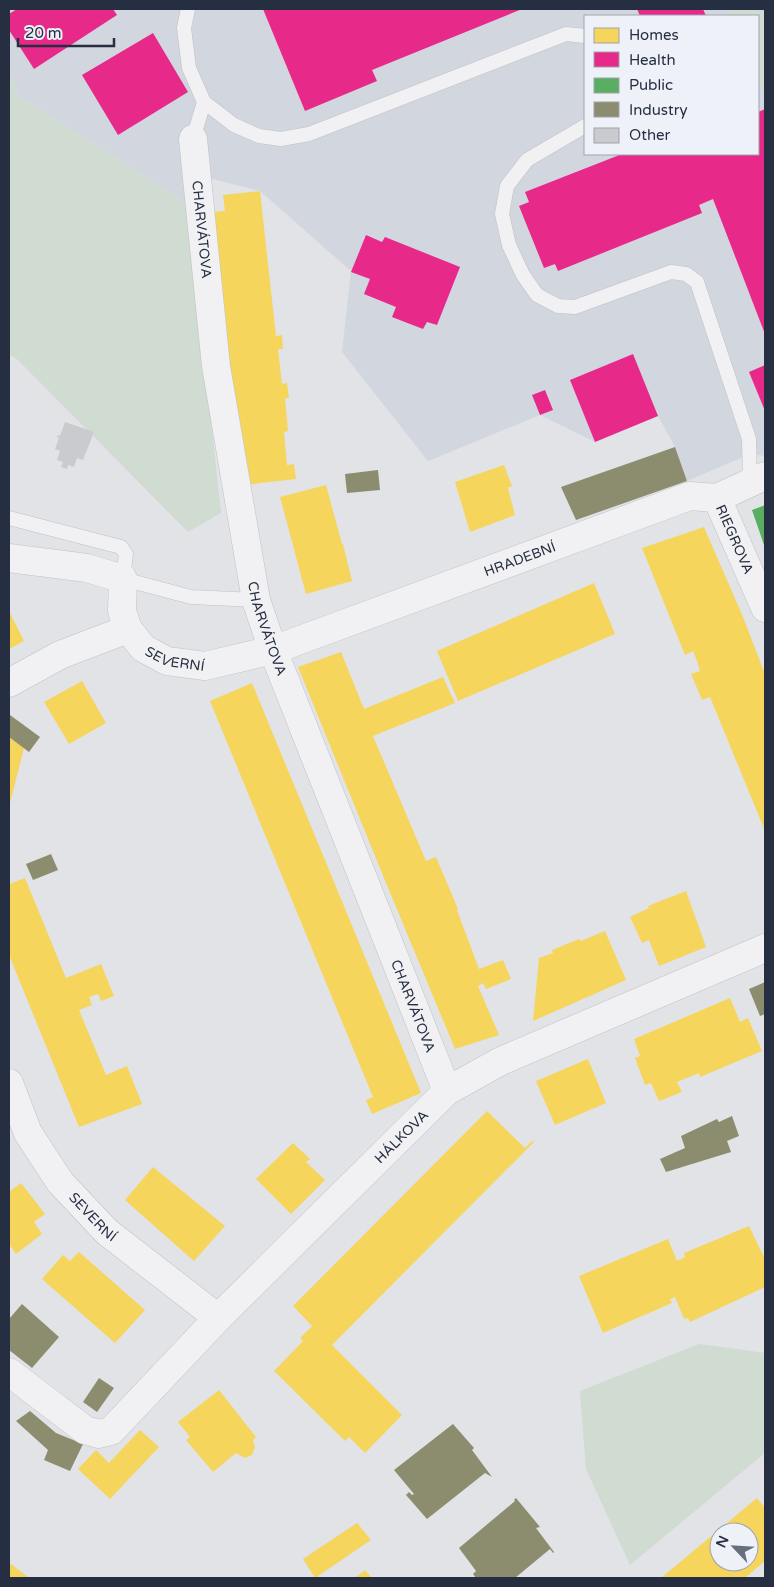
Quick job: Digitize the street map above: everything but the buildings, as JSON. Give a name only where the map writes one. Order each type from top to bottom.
[{"type":"street","name":"CHARVÁTOVA","points":[[193,139],[216,366],[256,600],[447,1091]]},
{"type":"street","name":"HRADEBNÍ","points":[[274,650],[690,496],[717,498],[758,480]]},
{"type":"street","name":"RIEGROVA","points":[[717,498],[765,608]]},
{"type":"street","points":[[9,558],[86,568],[123,580],[122,611],[128,628],[60,655],[9,684]]},
{"type":"street","name":"SEVERNÍ","points":[[128,628],[143,648],[168,660],[205,666],[274,650]]},
{"type":"street","name":"HÁLKOVA","points":[[9,1372],[85,1430],[99,1434],[111,1431],[218,1318],[447,1091],[500,1061],[765,948]]},
{"type":"street","name":"SEVERNÍ","points":[[9,1083],[28,1133],[60,1182],[107,1232],[218,1318]]},
{"type":"lane","points":[[188,9],[184,28],[189,68],[204,102],[234,125],[259,136],[281,139],[309,134],[566,34],[584,36]]},
{"type":"lane","points":[[193,139],[204,102]]},
{"type":"lane","points":[[584,127],[527,160],[507,186],[502,214],[509,245],[523,275],[537,295],[558,306],[575,307],[671,272],[686,274],[697,282],[749,439],[758,480]]},
{"type":"lane","points":[[9,518],[121,547],[126,554],[123,580],[191,597],[256,600]]},
{"type":"shaded area","points":[[9,9],[765,9],[765,456],[750,454],[687,481],[675,447],[658,416],[595,442],[540,415],[428,461],[342,352],[351,271],[260,191],[209,178],[188,204],[19,96],[9,68]]},
{"type":"shaded area","points":[[726,9],[757,9],[765,19],[765,88],[759,89],[759,15],[729,15]]},
{"type":"shaded area","points":[[9,68],[19,96],[188,204],[221,513],[188,532],[18,360],[9,354]]},
{"type":"shaded area","points":[[699,1344],[765,1353],[765,1453],[630,1565],[586,1469],[580,1391]]}]
